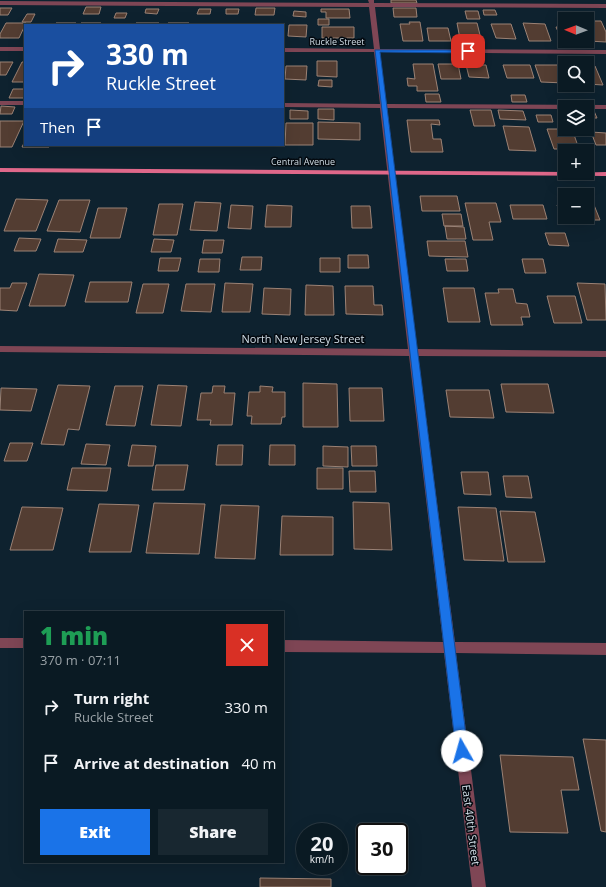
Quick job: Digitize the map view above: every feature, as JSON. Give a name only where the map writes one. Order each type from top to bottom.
[{"type":"main road","name":"Central Avenue","points":[[0,170],[606,174]]},
{"type":"street","points":[[0,3],[372,2],[606,6]]},
{"type":"street","name":"East 40th Street","points":[[372,2],[391,172],[479,887]]},
{"type":"street","points":[[0,49],[24,49]]},
{"type":"street","name":"Ruckle Street","points":[[284,50],[606,52]]},
{"type":"street","points":[[0,103],[24,103]]},
{"type":"street","points":[[284,105],[606,107]]},
{"type":"street","name":"North New Jersey Street","points":[[0,349],[606,354]]},
{"type":"street","points":[[0,643],[24,643]]},
{"type":"street","points":[[284,646],[606,649]]},
{"type":"building","points":[[391,0],[416,0],[417,3],[391,3]]},
{"type":"building","points":[[86,7],[101,7],[99,14],[83,14]]},
{"type":"building","points":[[0,8],[12,8],[8,15],[0,15]]},
{"type":"building","points":[[256,8],[275,8],[274,15],[255,15]]},
{"type":"building","points":[[393,8],[416,8],[417,17],[394,17]]},
{"type":"building","points":[[146,9],[159,9],[157,14],[145,13]]},
{"type":"building","points":[[199,9],[211,9],[210,14],[197,14]]},
{"type":"building","points":[[226,9],[239,9],[238,14],[226,14]]},
{"type":"building","points":[[321,9],[349,9],[350,18],[326,18],[326,12],[321,12]]},
{"type":"building","points":[[483,10],[495,10],[497,15],[484,15]]},
{"type":"building","points":[[294,11],[306,12],[306,17],[293,16]]},
{"type":"building","points":[[465,11],[478,11],[480,19],[467,19]]},
{"type":"building","points":[[116,13],[127,13],[125,18],[114,18]]},
{"type":"building","points":[[27,14],[35,14],[31,22],[22,22]]},
{"type":"building","points":[[318,19],[329,19],[329,25],[318,25]]},
{"type":"building","points":[[594,21],[601,21],[606,32],[606,42],[594,41]]},
{"type":"building","points":[[409,22],[420,22],[423,41],[403,41],[400,24],[410,24]]},
{"type":"building","points":[[6,23],[26,23],[24,24],[19,38],[0,38],[0,34]]},
{"type":"building","points":[[56,23],[76,23],[76,24]]},
{"type":"building","points":[[81,23],[101,23],[101,24]]},
{"type":"building","points":[[136,23],[159,23],[158,24]]},
{"type":"building","points":[[168,23],[189,23],[188,24]]},
{"type":"building","points":[[457,23],[477,23],[481,39],[460,39]]},
{"type":"building","points":[[523,23],[545,24],[551,41],[529,41]]},
{"type":"building","points":[[491,24],[511,24],[516,39],[496,38]]},
{"type":"building","points":[[289,25],[307,25],[306,37],[288,36]]},
{"type":"building","points":[[322,27],[354,27],[354,38],[322,38]]},
{"type":"building","points":[[427,28],[448,28],[451,41],[429,41]]},
{"type":"building","points":[[317,61],[337,61],[337,77],[317,76]]},
{"type":"building","points":[[0,62],[13,62],[6,75],[0,75]]},
{"type":"building","points":[[22,62],[24,62],[24,82],[12,82]]},
{"type":"building","points":[[413,64],[433,64],[438,91],[417,91],[417,86],[408,86],[407,78],[415,79]]},
{"type":"building","points":[[438,64],[458,64],[461,79],[441,79]]},
{"type":"building","points":[[466,65],[486,65],[489,78],[469,77]]},
{"type":"building","points":[[503,65],[530,65],[534,78],[507,78]]},
{"type":"building","points":[[535,65],[558,65],[558,83],[541,82]]},
{"type":"building","points":[[286,66],[307,66],[306,80],[285,79]]},
{"type":"building","points":[[594,66],[595,66],[603,85],[594,84]]},
{"type":"building","points":[[319,80],[332,80],[332,87],[318,86]]},
{"type":"building","points":[[13,89],[24,89],[24,98],[9,98]]},
{"type":"building","points":[[425,94],[439,94],[441,102],[426,102]]},
{"type":"building","points":[[511,95],[525,95],[527,102],[512,102]]},
{"type":"building","points":[[1,106],[15,107],[12,114],[0,114]]},
{"type":"building","points":[[318,109],[334,109],[334,120],[318,119]]},
{"type":"building","points":[[290,110],[308,111],[308,119],[290,119]]},
{"type":"building","points":[[470,110],[491,110],[495,126],[474,126]]},
{"type":"building","points":[[498,110],[523,111],[526,120],[500,119]]},
{"type":"building","points":[[594,111],[597,118],[594,118]]},
{"type":"building","points":[[536,115],[551,115],[553,122],[538,122]]},
{"type":"building","points":[[407,120],[439,120],[440,125],[431,124],[433,139],[441,139],[443,152],[411,152]]},
{"type":"building","points":[[0,121],[24,121],[12,147],[0,147]]},
{"type":"building","points":[[318,122],[360,123],[360,140],[318,139]]},
{"type":"building","points":[[286,123],[313,123],[313,145],[285,145]]},
{"type":"building","points":[[503,126],[529,127],[536,151],[509,150]]},
{"type":"building","points":[[547,129],[558,129],[558,136],[574,136],[577,144],[558,144],[558,149],[554,149]]},
{"type":"building","points":[[594,132],[606,133],[606,145],[596,145],[593,136],[594,136]]},
{"type":"building","points":[[24,143],[24,146],[50,146],[49,147],[22,147]]},
{"type":"building","points":[[420,196],[457,196],[460,211],[422,211]]},
{"type":"building","points":[[16,199],[48,200],[36,231],[4,231]]},
{"type":"building","points":[[59,200],[90,200],[80,232],[47,231]]},
{"type":"building","points":[[195,202],[221,203],[217,231],[190,230]]},
{"type":"building","points":[[465,203],[496,203],[501,222],[489,222],[493,240],[473,240]]},
{"type":"building","points":[[159,204],[183,204],[177,235],[153,235]]},
{"type":"building","points":[[231,205],[253,206],[251,229],[228,228]]},
{"type":"building","points":[[267,205],[292,206],[291,227],[265,227]]},
{"type":"building","points":[[510,205],[543,205],[547,219],[513,219]]},
{"type":"building","points":[[594,205],[600,220],[594,220]]},
{"type":"building","points":[[351,206],[370,206],[372,228],[352,228]]},
{"type":"building","points":[[98,208],[127,208],[120,238],[90,238]]},
{"type":"building","points":[[442,214],[461,214],[463,226],[444,226]]},
{"type":"building","points":[[445,226],[464,227],[466,239],[447,239]]},
{"type":"building","points":[[545,233],[565,233],[569,246],[549,245]]},
{"type":"building","points":[[19,238],[41,239],[36,251],[14,251]]},
{"type":"building","points":[[58,239],[87,240],[83,252],[54,252]]},
{"type":"building","points":[[154,239],[174,240],[171,252],[151,252]]},
{"type":"building","points":[[204,240],[224,240],[222,253],[202,253]]},
{"type":"building","points":[[427,241],[465,241],[468,257],[429,256]]},
{"type":"building","points":[[348,255],[368,255],[369,268],[348,268]]},
{"type":"building","points":[[242,257],[262,257],[261,270],[240,270]]},
{"type":"building","points":[[160,258],[181,258],[178,271],[158,271]]},
{"type":"building","points":[[320,258],[340,258],[340,272],[320,272]]},
{"type":"building","points":[[200,259],[220,259],[219,272],[198,272]]},
{"type":"building","points":[[445,259],[466,259],[468,271],[447,271]]},
{"type":"building","points":[[522,259],[543,259],[546,273],[525,273]]},
{"type":"building","points":[[39,274],[74,275],[65,306],[29,306]]},
{"type":"building","points":[[90,282],[132,282],[128,302],[85,302]]},
{"type":"building","points":[[12,283],[27,283],[17,311],[0,310],[0,288],[10,288]]},
{"type":"building","points":[[225,283],[253,284],[250,312],[222,312]]},
{"type":"building","points":[[577,283],[605,284],[606,320],[587,320]]},
{"type":"building","points":[[143,284],[169,284],[163,313],[136,313]]},
{"type":"building","points":[[186,284],[215,284],[211,312],[181,311]]},
{"type":"building","points":[[306,285],[333,286],[334,315],[305,315]]},
{"type":"building","points":[[345,286],[373,286],[374,305],[382,305],[383,315],[346,314]]},
{"type":"building","points":[[264,288],[291,289],[290,315],[262,314]]},
{"type":"building","points":[[443,288],[474,288],[480,322],[448,322]]},
{"type":"building","points":[[498,289],[513,289],[516,303],[527,304],[530,317],[521,317],[523,325],[491,325],[485,293],[499,293]]},
{"type":"building","points":[[547,296],[575,296],[582,323],[554,323]]},
{"type":"building","points":[[303,383],[337,384],[338,427],[303,427]]},
{"type":"building","points":[[501,384],[548,384],[554,413],[506,412]]},
{"type":"building","points":[[58,385],[90,386],[79,430],[68,429],[64,445],[41,444]]},
{"type":"building","points":[[158,385],[187,386],[181,426],[151,425]]},
{"type":"building","points":[[115,386],[143,386],[135,426],[106,425]]},
{"type":"building","points":[[213,386],[225,386],[224,393],[235,393],[232,425],[210,425],[211,420],[197,420],[201,393],[212,393]]},
{"type":"building","points":[[260,386],[273,387],[272,392],[285,392],[285,417],[282,417],[281,424],[251,424],[252,416],[247,416],[249,392],[260,392]]},
{"type":"building","points":[[1,388],[37,389],[31,411],[0,410]]},
{"type":"building","points":[[349,388],[382,388],[384,421],[350,421]]},
{"type":"building","points":[[446,390],[489,390],[494,418],[450,417]]},
{"type":"building","points":[[10,443],[33,443],[27,461],[4,461]]},
{"type":"building","points":[[86,444],[110,445],[106,465],[81,464]]},
{"type":"building","points":[[132,445],[156,446],[153,466],[128,466]]},
{"type":"building","points":[[218,445],[243,445],[242,465],[216,465]]},
{"type":"building","points":[[270,445],[295,445],[295,465],[269,465]]},
{"type":"building","points":[[323,446],[348,447],[348,467],[323,466]]},
{"type":"building","points":[[351,446],[376,446],[377,466],[352,466]]},
{"type":"building","points":[[156,465],[188,465],[184,490],[152,490]]},
{"type":"building","points":[[72,468],[111,468],[107,491],[67,490]]},
{"type":"building","points":[[317,468],[343,468],[343,489],[317,489]]},
{"type":"building","points":[[349,471],[375,471],[376,492],[350,492]]},
{"type":"building","points":[[461,472],[488,472],[491,495],[464,494]]},
{"type":"building","points":[[503,476],[528,476],[532,498],[506,497]]},
{"type":"building","points":[[353,502],[389,503],[392,550],[354,549]]},
{"type":"building","points":[[154,503],[205,504],[199,554],[146,553]]},
{"type":"building","points":[[99,504],[139,505],[131,552],[89,552]]},
{"type":"building","points":[[221,505],[259,506],[255,559],[215,558]]},
{"type":"building","points":[[22,507],[63,508],[53,550],[10,550]]},
{"type":"building","points":[[458,507],[496,508],[504,561],[464,560]]},
{"type":"building","points":[[500,511],[535,512],[545,562],[508,562]]},
{"type":"building","points":[[282,516],[333,517],[333,555],[280,555]]},
{"type":"building","points":[[583,739],[606,740],[606,832],[601,831]]},
{"type":"building","points":[[500,755],[573,757],[579,790],[561,790],[568,833],[510,832]]},
{"type":"building","points":[[260,878],[331,879],[331,887],[260,887]]},
{"type":"route","points":[[462,751],[377,51],[468,51]]}]
